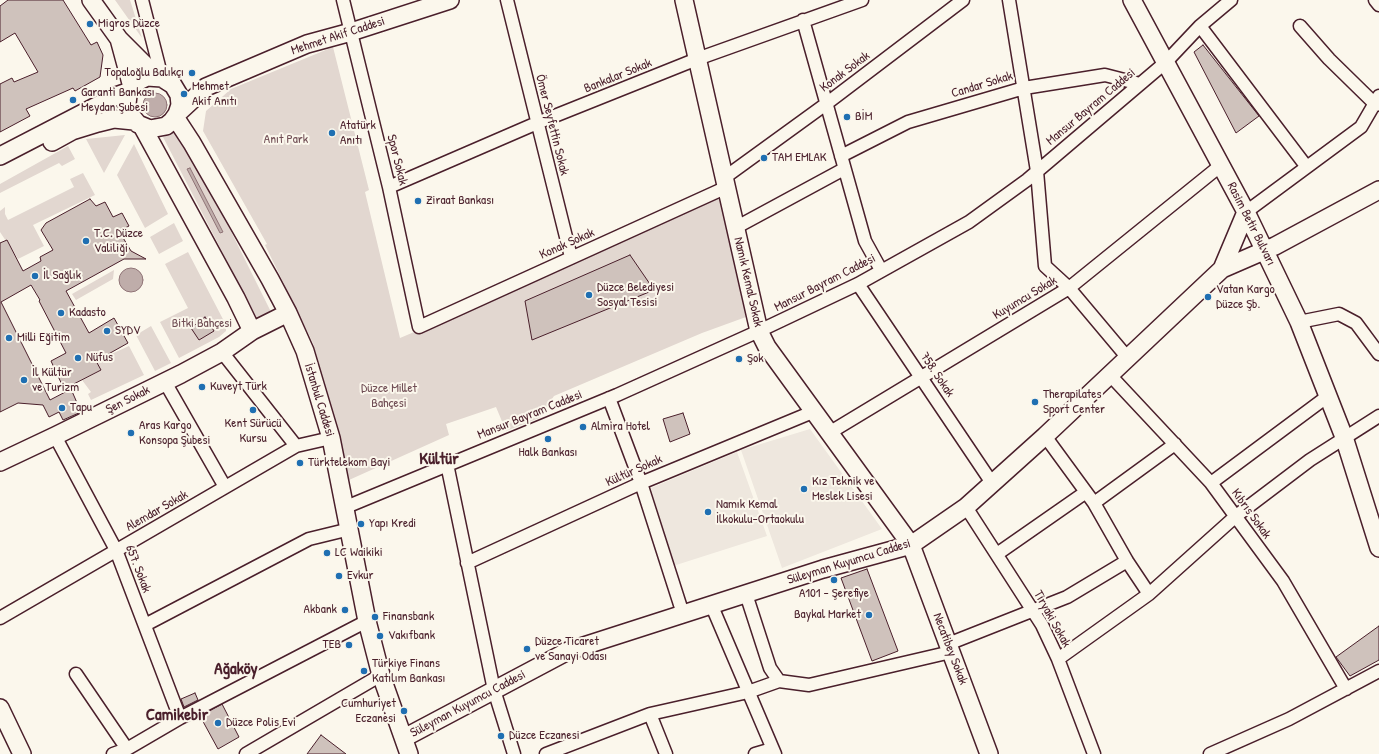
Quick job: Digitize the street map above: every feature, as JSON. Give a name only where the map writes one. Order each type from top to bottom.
[{"type":"main road","points":[[91,0],[119,39],[179,95],[180,105],[176,116]]},
{"type":"main road","name":"Mehmet Akif Caddesi","points":[[206,87],[307,44],[351,32],[450,0]]},
{"type":"main road","name":"Namık Kemal Sokak","points":[[684,0],[759,331],[767,347],[911,545]]},
{"type":"main road","name":"Rasim Betir Bulvarı","points":[[1132,0],[1246,212],[1298,322],[1344,437],[1379,548]]},
{"type":"main road","points":[[119,39],[131,89],[127,104],[129,113],[138,124],[236,298],[252,331]]},
{"type":"main road","points":[[0,156],[131,89],[139,81],[147,77],[206,87]]},
{"type":"main road","points":[[0,168],[72,131],[98,122],[114,119],[158,128],[166,126],[206,87]]},
{"type":"main road","name":"İstanbul Caddesi","points":[[176,116],[288,313],[305,351],[331,438],[346,507],[367,621],[381,674],[410,754]]},
{"type":"main road","points":[[1222,269],[1265,250],[1378,193]]},
{"type":"main road","points":[[1222,269],[1246,212]]},
{"type":"main road","name":"Süleyman Kuyumcu Caddesi","points":[[404,738],[568,651],[823,569],[911,545],[966,506],[1045,436],[1222,269]]},
{"type":"main road","name":"Şen Sokak","points":[[0,462],[165,382],[222,352],[252,331],[288,313]]},
{"type":"main road","name":"Necatibey Sokak","points":[[911,545],[989,754]]},
{"type":"main road","points":[[0,708],[22,754]]},
{"type":"street","points":[[142,0],[164,80]]},
{"type":"street","name":"Spor Sokak","points":[[343,0],[389,187],[419,327]]},
{"type":"street","name":"Ömer Seyfettin Sokak","points":[[507,0],[571,257]]},
{"type":"street","name":"Bankalar Sokak","points":[[389,187],[537,123],[698,59],[862,0]]},
{"type":"street","name":"Konak Sokak","points":[[419,327],[571,257],[725,182],[963,0]]},
{"type":"street","points":[[1009,0],[1037,171],[1045,266],[1069,288],[1127,357]]},
{"type":"street","name":"Mansur Bayram Caddesi","points":[[346,507],[609,398],[759,331],[858,284],[969,222],[1037,171],[1166,62],[1200,26],[1231,0]]},
{"type":"street","points":[[1375,0],[1379,4]]},
{"type":"street","points":[[803,20],[865,241],[881,270]]},
{"type":"street","points":[[1200,26],[1306,166]]},
{"type":"street","points":[[1246,212],[1306,166],[1362,127],[1377,100],[1329,59],[1300,26]]},
{"type":"street","name":"Candar Sokak","points":[[841,156],[908,122],[1024,88],[1105,75],[1140,84]]},
{"type":"street","name":"Kuyumcu Sokak","points":[[829,433],[921,376],[1069,288],[1220,166]]},
{"type":"street","points":[[735,228],[844,169]]},
{"type":"street","name":"758. Sokak","points":[[858,284],[992,483]]},
{"type":"street","points":[[1298,322],[1339,314],[1356,323],[1379,354]]},
{"type":"street","points":[[222,352],[296,446]]},
{"type":"street","name":"Kıbrıs Sokak","points":[[1109,374],[1211,483],[1236,516],[1283,581],[1346,689]]},
{"type":"street","points":[[165,382],[225,487]]},
{"type":"street","points":[[1211,483],[1328,396]]},
{"type":"street","points":[[609,398],[641,483],[683,614]]},
{"type":"street","name":"Kültür Sokak","points":[[467,563],[641,483],[815,411]]},
{"type":"street","points":[[1058,659],[1149,594],[1236,516],[1310,460],[1379,416]]},
{"type":"street","name":"657. Sokak","points":[[55,436],[116,550],[180,718]]},
{"type":"street","points":[[1045,436],[1094,503],[1127,561],[1149,594]]},
{"type":"street","name":"Alemdar Sokak","points":[[0,618],[296,446],[331,438]]},
{"type":"street","points":[[1094,503],[1176,444]]},
{"type":"street","points":[[447,464],[494,690],[514,754]]},
{"type":"street","points":[[997,554],[1086,492]]},
{"type":"street","name":"Tiryaki Sokak","points":[[966,506],[1033,610],[1058,659],[1094,754]]},
{"type":"street","points":[[145,626],[309,539],[350,529]]},
{"type":"street","points":[[546,754],[650,714],[748,692],[779,681],[809,685],[950,648],[1033,610],[1067,597],[1127,561]]},
{"type":"street","points":[[746,594],[770,668],[779,681]]},
{"type":"street","points":[[711,604],[774,751],[755,754]]},
{"type":"street","points":[[113,754],[126,749],[140,748],[180,718],[367,621]]},
{"type":"street","points":[[1210,754],[1290,719],[1379,671]]},
{"type":"street","points":[[76,674],[126,749]]},
{"type":"street","points":[[246,754],[381,674]]},
{"type":"street","points":[[650,714],[666,754]]},
{"type":"shaded area","points":[[155,93],[163,97],[167,105],[163,113],[155,117],[147,113],[143,105],[147,97]]},
{"type":"shaded area","points":[[190,168],[223,232],[220,233],[187,169]]},
{"type":"shaded area","points":[[131,268],[136,269],[142,275],[142,285],[136,291],[131,292],[126,291],[120,285],[119,280],[120,275],[126,269]]},
{"type":"shaded area","name":"Kız Teknik ve Meslek Lisesi","points":[[810,429],[882,529],[782,568],[741,450]]},
{"type":"shaded area","name":"Namık Kemal İlkokulu-Ortaokulu","points":[[737,452],[767,536],[673,566],[651,488]]},
{"type":"green space","points":[[115,0],[130,0],[142,38]]},
{"type":"green space","name":"Düzce Millet Bahçesi","points":[[333,47],[369,190],[365,192],[400,338],[551,274],[722,196],[746,317],[702,333],[554,396],[539,418],[506,431],[496,407],[446,424],[449,435],[349,480],[313,343],[265,245],[267,244],[203,131],[206,111],[231,89]]},
{"type":"green space","points":[[178,131],[194,157],[271,312],[257,319],[163,137]]},
{"type":"green space","points":[[125,135],[104,173],[86,139]]},
{"type":"green space","points":[[134,144],[168,214],[145,228],[117,175]]},
{"type":"green space","points":[[68,146],[75,159],[62,166],[59,163],[0,193],[0,184]]},
{"type":"green space","points":[[83,173],[95,195],[33,225],[44,246],[18,259],[0,232],[0,211],[5,207],[5,214],[8,220],[74,187],[70,179]]},
{"type":"green space","points":[[174,223],[183,241],[159,254],[150,237]]},
{"type":"green space","name":"Bitki Bahçesi","points":[[188,252],[226,325],[226,331],[219,337],[179,358],[160,322],[188,308],[165,264]]},
{"type":"green space","points":[[114,270],[113,279],[76,300],[72,294]]},
{"type":"green space","name":"Bitki Bahçesi","points":[[151,326],[171,363],[155,371],[136,335]]},
{"type":"green space","points":[[129,346],[144,375],[91,400],[88,394],[91,392],[82,380],[101,370],[96,361]]},
{"type":"building","points":[[8,0],[63,0],[91,45],[97,42],[103,55],[100,77],[75,91],[73,88],[26,109],[30,116],[0,132],[0,84],[12,78],[14,82],[38,72],[15,33],[0,42],[0,6]]},
{"type":"building","points":[[1203,45],[1259,116],[1236,133],[1194,52]]},
{"type":"building","points":[[90,199],[96,206],[105,202],[113,217],[122,213],[129,226],[119,231],[131,251],[146,259],[124,259],[66,291],[89,333],[114,318],[128,343],[96,361],[101,370],[64,389],[51,361],[66,353],[31,285],[1,302],[50,400],[71,389],[81,412],[63,420],[59,412],[49,417],[43,405],[18,403],[0,412],[0,243],[7,240],[23,271],[41,261],[40,257],[53,250],[41,230],[46,223]]},
{"type":"building","name":"Düzce Belediyesi Sosyal Tesisi","points":[[630,255],[654,290],[532,340],[525,301]]},
{"type":"building","points":[[205,317],[214,331],[199,340],[191,328]]},
{"type":"building","points":[[683,413],[690,434],[670,442],[663,419]]},
{"type":"building","name":"Baykal Market","points":[[867,569],[898,651],[872,661],[841,578]]},
{"type":"building","points":[[1379,626],[1379,660],[1350,676],[1336,657]]},
{"type":"building","points":[[195,693],[198,700],[184,707],[181,699]]},
{"type":"building","points":[[222,704],[239,737],[218,749],[200,716]]},
{"type":"building","points":[[321,735],[346,754],[307,754]]},
{"type":"place","name":"Migros Düzce","points":[[90,24]]},
{"type":"place","name":"Topaloğlu Balıkçı","points":[[192,73]]},
{"type":"place","name":"Mehmet Akif Anıtı","points":[[184,94]]},
{"type":"place","name":"Garanti Bankası Meydan Şubesi","points":[[73,100]]},
{"type":"place","name":"BİM","points":[[847,117]]},
{"type":"place","name":"Atatürk Anıtı","points":[[332,133]]},
{"type":"place","name":"TAM EMLAK","points":[[764,158]]},
{"type":"place","name":"Ziraat Bankası","points":[[418,201]]},
{"type":"place","name":"T.C. Düzce Valiliği","points":[[86,241]]},
{"type":"place","name":"İl Sağlık","points":[[35,276]]},
{"type":"place","name":"Düzce Belediyesi Sosyal Tesisi","points":[[589,295]]},
{"type":"place","name":"Vatan Kargo Düzce Şb.","points":[[1208,297]]},
{"type":"place","name":"Kadasto","points":[[61,313]]},
{"type":"place","name":"SYDV","points":[[107,331]]},
{"type":"place","name":"Milli Eğitim","points":[[9,338]]},
{"type":"place","name":"Nüfus","points":[[78,358]]},
{"type":"place","name":"Şok","points":[[739,359]]},
{"type":"place","name":"İl Kültür ve Turizm","points":[[24,380]]},
{"type":"place","name":"Kuveyt Türk","points":[[202,387]]},
{"type":"place","name":"Therapilates Sport Center","points":[[1035,402]]},
{"type":"place","name":"Tapu","points":[[62,408]]},
{"type":"place","name":"Kent Sürücü Kursu","points":[[253,410]]},
{"type":"place","name":"Almira Hotel","points":[[583,427]]},
{"type":"place","name":"Aras Kargo Konsopa Şubesi","points":[[131,433]]},
{"type":"place","name":"Halk Bankası","points":[[548,439]]},
{"type":"place","name":"Türktelekom Bayi","points":[[300,463]]},
{"type":"place","name":"Kız Teknik ve Meslek Lisesi","points":[[804,489]]},
{"type":"place","name":"Namık Kemal İlkokulu-Ortaokulu","points":[[708,512]]},
{"type":"place","name":"Yapı Kredi","points":[[361,524]]},
{"type":"place","name":"LC Waikiki","points":[[327,553]]},
{"type":"place","name":"Evkur","points":[[339,576]]},
{"type":"place","name":"A101 - Şerefiye","points":[[834,580]]},
{"type":"place","name":"Akbank","points":[[345,610]]},
{"type":"place","name":"Baykal Market","points":[[869,615]]},
{"type":"place","name":"Finansbank","points":[[375,617]]},
{"type":"place","name":"Vakıfbank","points":[[380,636]]},
{"type":"place","name":"TEB","points":[[349,645]]},
{"type":"place","name":"Düzce Ticaret ve Sanayi Odası","points":[[527,649]]},
{"type":"place","name":"Türkiye Finans Katılım Bankası","points":[[364,671]]},
{"type":"place","name":"Cumhuriyet Eczanesi","points":[[404,711]]},
{"type":"place","name":"Düzce Polis Evi","points":[[218,723]]},
{"type":"place","name":"Düzce Eczanesi","points":[[501,736]]},
{"type":"district","name":"Kültür","points":[[439,459]]},
{"type":"district","name":"Ağaköy","points":[[236,669]]},
{"type":"district","name":"Camikebir","points":[[177,715]]},
{"type":"park label","name":"Anıt Park","points":[[286,140]]}]
